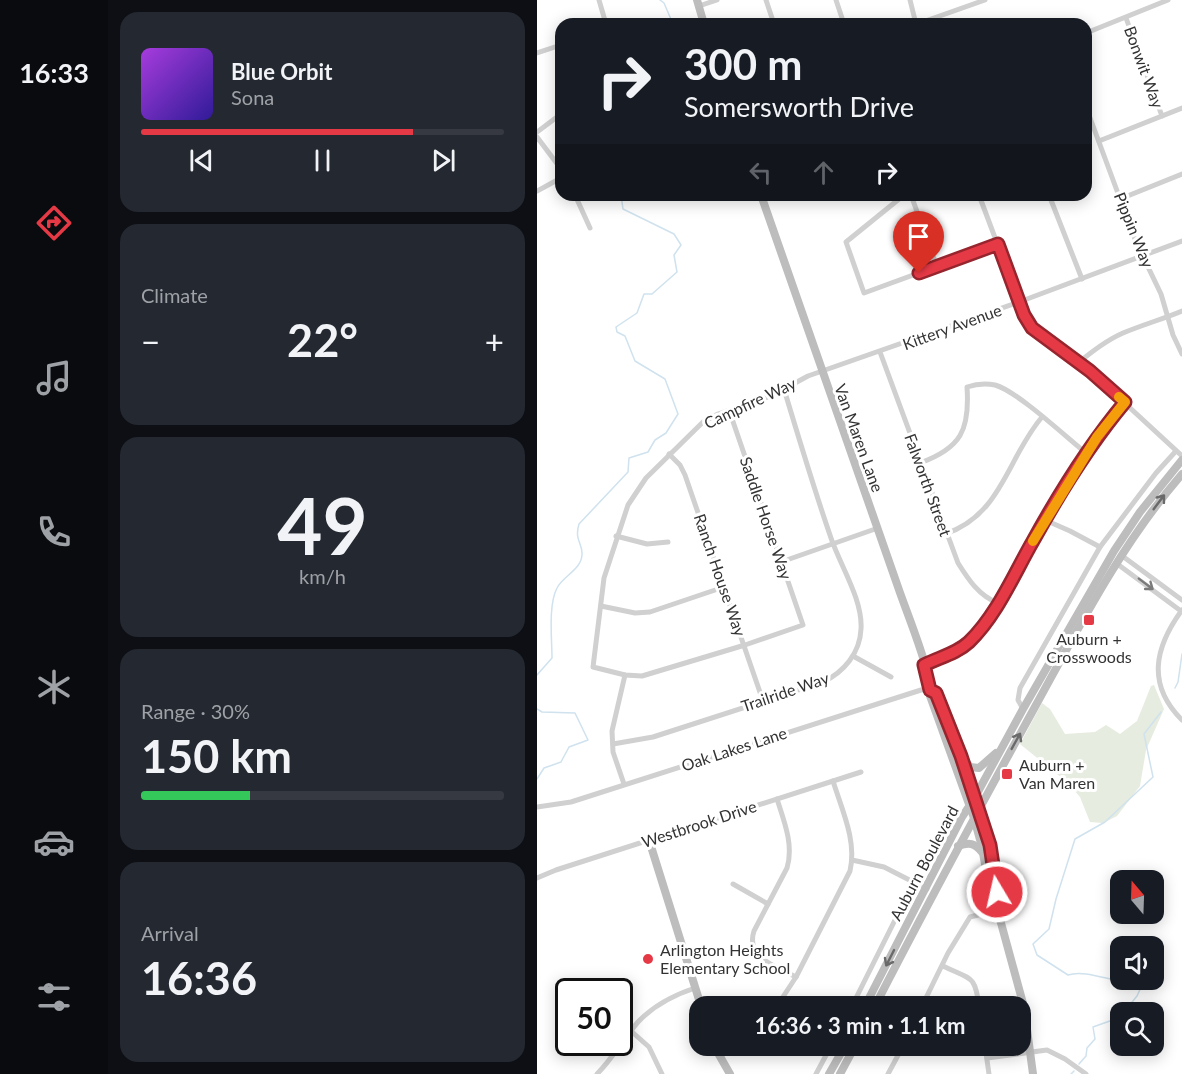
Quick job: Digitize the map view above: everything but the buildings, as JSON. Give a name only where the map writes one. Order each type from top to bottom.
[{"type":"main road","points":[[698,3],[702,18]]},
{"type":"main road","name":"Van Maren Lane","points":[[764,201],[821,371],[878,528],[924,665],[930,696],[939,722],[990,845],[997,892],[995,901]]},
{"type":"main road","name":"Auburn Boulevard","points":[[870,996],[925,887],[1023,709],[1140,513],[1182,458]]},
{"type":"main road","name":"Auburn Boulevard","points":[[1118,553],[1182,474]]},
{"type":"main road","name":"Auburn Boulevard","points":[[880,996],[958,846],[1113,561]]},
{"type":"main road","name":"Van Maren Lane","points":[[930,690],[936,693],[956,742],[972,803]]},
{"type":"main road","points":[[939,722],[945,725],[952,741],[956,742]]},
{"type":"main road","points":[[961,756],[969,767],[979,768],[1002,748]]},
{"type":"main road","name":"Van Maren Lane","points":[[976,814],[990,893],[995,901],[1021,996]]},
{"type":"main road","points":[[649,840],[698,996]]},
{"type":"main road","points":[[958,846],[967,843],[974,844],[983,853]]},
{"type":"main road","name":"Van Maren Lane","points":[[1031,1052],[1033,1074]]},
{"type":"main road","points":[[829,1074],[839,1056]]},
{"type":"main road","points":[[840,1074],[850,1056]]},
{"type":"main road","points":[[720,1057],[730,1074]]},
{"type":"street","points":[[599,0],[604,18]]},
{"type":"street","points":[[698,3],[717,0]]},
{"type":"street","points":[[766,0],[772,18]]},
{"type":"street","points":[[836,0],[842,18]]},
{"type":"street","points":[[910,0],[914,18]]},
{"type":"street","points":[[932,18],[985,0]]},
{"type":"street","points":[[1092,31],[1169,0]]},
{"type":"street","name":"Bonwit Way","points":[[1126,18],[1162,116]]},
{"type":"street","points":[[537,52],[555,47]]},
{"type":"street","points":[[1099,141],[1182,108]]},
{"type":"street","points":[[537,132],[555,118]]},
{"type":"street","name":"Pippin Way","points":[[1092,122],[1143,257],[1161,294],[1173,335],[1182,354]]},
{"type":"street","points":[[537,137],[555,161]]},
{"type":"street","points":[[1120,198],[1182,174]]},
{"type":"street","points":[[537,191],[555,181]]},
{"type":"street","points":[[578,201],[590,228]]},
{"type":"street","points":[[897,201],[846,242],[864,293],[998,244]]},
{"type":"street","points":[[913,201],[937,267]]},
{"type":"street","points":[[981,201],[1019,302],[1032,328],[1079,362],[1125,402],[1182,458]]},
{"type":"street","points":[[1051,201],[1081,279]]},
{"type":"street","name":"Kittery Avenue","points":[[821,371],[1019,302],[1182,241]]},
{"type":"street","points":[[1079,362],[1122,334],[1182,311]]},
{"type":"street","name":"Falworth Street","points":[[880,352],[945,534],[964,573],[989,600],[998,603]]},
{"type":"street","name":"Campfire Way","points":[[625,675],[593,667],[604,578],[623,517],[633,495],[669,454],[703,422],[729,410],[771,396],[821,371]]},
{"type":"street","points":[[920,463],[944,451],[960,436],[967,421],[967,387],[986,384],[1006,389],[1086,453]]},
{"type":"street","points":[[784,389],[833,543],[859,609],[861,630],[853,656],[891,677]]},
{"type":"street","points":[[924,665],[956,652],[968,643],[984,625],[1086,453],[1125,402]]},
{"type":"street","name":"Saddle Horse Way","points":[[729,410],[803,625],[745,645]]},
{"type":"street","points":[[945,534],[965,526],[987,508],[1042,417]]},
{"type":"street","points":[[1023,709],[1018,700],[1020,688],[1100,547],[1156,473],[1176,451]]},
{"type":"street","name":"Ranch House Way","points":[[669,454],[680,465],[685,475],[763,701]]},
{"type":"street","points":[[1045,520],[1100,547]]},
{"type":"street","points":[[781,562],[878,528]]},
{"type":"street","points":[[617,536],[647,544],[668,542]]},
{"type":"street","points":[[1118,553],[1182,600]]},
{"type":"street","points":[[1113,561],[1182,611],[1165,635],[1158,665],[1163,693],[1172,709],[1182,720]]},
{"type":"street","points":[[601,606],[635,613],[650,612],[724,587]]},
{"type":"street","points":[[624,784],[613,752],[612,731],[625,675],[642,676],[656,673],[745,645]]},
{"type":"street","name":"Trailride Way","points":[[613,744],[653,737],[830,678],[853,656]]},
{"type":"street","name":"Oak Lakes Lane","points":[[537,807],[571,802],[921,690],[930,690]]},
{"type":"street","name":"Westbrook Drive","points":[[537,878],[861,772]]},
{"type":"street","points":[[784,996],[796,977],[846,880],[852,860],[851,840],[833,781]]},
{"type":"street","points":[[777,799],[790,846],[790,857],[787,868],[753,934],[754,949],[764,960],[796,977]]},
{"type":"street","points":[[852,860],[884,867],[933,893]]},
{"type":"street","points":[[857,996],[914,882]]},
{"type":"street","points":[[733,884],[768,904]]},
{"type":"street","points":[[928,996],[952,946],[970,917],[978,915]]},
{"type":"street","points":[[943,966],[973,981],[977,986],[978,996]]},
{"type":"street","points":[[633,1029],[657,1006],[695,988]]},
{"type":"street","points":[[633,1033],[649,1047],[662,1074]]},
{"type":"street","points":[[1031,1052],[1047,1050],[1086,1074]]},
{"type":"street","points":[[597,1074],[614,1056]]},
{"type":"street","points":[[816,1074],[826,1056]]},
{"type":"street","points":[[888,1074],[897,1056]]},
{"type":"street","points":[[989,1074],[987,1058],[1002,1056]]},
{"type":"shaded area","points":[[1154,685],[1164,709],[1146,750],[1140,786],[1117,816],[1103,823],[1090,822],[1080,797],[1067,782],[1020,744],[1042,703],[1050,709],[1065,734],[1095,732],[1106,725],[1120,734],[1137,721],[1151,686]]},
{"type":"waterway","points":[[660,0],[664,3],[670,18]]},
{"type":"waterway","points":[[537,675],[552,658],[551,613],[554,595],[560,584],[581,560],[582,551],[577,534],[579,524],[628,472],[629,458],[648,452],[655,440],[666,433],[678,414],[665,379],[635,361],[625,336],[617,332],[616,327],[637,313],[644,294],[652,294],[677,272],[674,255],[681,245],[674,234],[623,209],[622,201]]},
{"type":"waterway","points":[[1175,688],[1182,654]]},
{"type":"waterway","points":[[537,709],[542,712],[575,713],[588,740],[569,747],[561,762],[544,768],[537,779]]},
{"type":"waterway","points":[[1110,979],[1080,973],[1068,975],[1037,955],[1033,944],[1049,929],[1075,839],[1105,822],[1153,777],[1144,734],[1161,712]]},
{"type":"waterway","points":[[1132,1002],[1140,990]]},
{"type":"waterway","points":[[1079,1064],[1086,1056],[1087,1048],[1095,1039],[1093,1027],[1110,1021]]},
{"type":"waterway","points":[[1071,1074],[1074,1071]]},
{"type":"slow traffic","points":[[1033,541],[1097,437],[1125,402],[1119,397]]},
{"type":"place","name":"Auburn + Crosswoods","points":[[1089,620]]},
{"type":"place","name":"Auburn + Van Maren","points":[[1007,774]]},
{"type":"place","name":"Arlington Heights Elementary School","points":[[648,959]]},
{"type":"route","points":[[919,273],[998,244],[1027,322],[1038,334],[1090,371],[1125,402],[1086,453],[984,625],[968,643],[956,652],[924,665],[930,690],[936,693],[956,742],[990,845],[997,892]]}]
